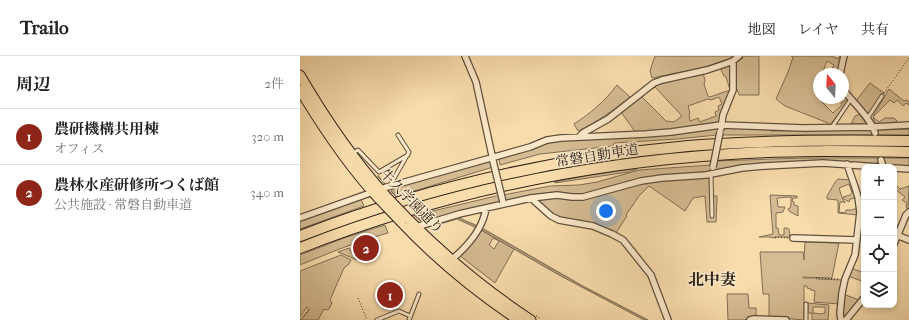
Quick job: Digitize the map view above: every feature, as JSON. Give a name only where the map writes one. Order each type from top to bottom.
[{"type":"highway","name":"牛久学園通り","points":[[300,75],[341,139],[381,193],[405,221],[474,288],[518,320]]},
{"type":"highway","name":"牛久学園通り","points":[[300,90],[326,131],[352,167],[381,193]]},
{"type":"highway","name":"常磐自動車道","points":[[300,236],[352,217],[442,190],[518,172],[577,161],[688,146],[732,143],[818,140],[909,141]]},
{"type":"highway","name":"常磐自動車道","points":[[300,248],[418,207],[487,190],[579,171],[637,162],[732,154],[909,152]]},
{"type":"highway","name":"牛久学園通り","points":[[405,221],[416,227],[448,262],[533,317]]},
{"type":"street","points":[[465,56],[476,82],[503,203]]},
{"type":"street","points":[[579,137],[583,133],[608,119],[657,82],[707,70],[734,61],[738,56]]},
{"type":"street","points":[[841,68],[844,56]]},
{"type":"street","points":[[711,175],[723,115],[733,90],[734,61]]},
{"type":"street","points":[[849,96],[868,119],[874,130]]},
{"type":"street","points":[[300,218],[493,159],[547,140],[600,135],[671,132],[722,125],[874,130],[909,126]]},
{"type":"street","points":[[882,160],[883,164]]},
{"type":"street","points":[[416,227],[503,203],[557,195],[572,198],[584,197],[641,181],[662,178],[711,175],[742,168],[765,166],[823,163],[861,165]]},
{"type":"street","points":[[847,164],[861,206]]},
{"type":"street","points":[[897,168],[909,168]]},
{"type":"street","points":[[531,198],[551,216],[559,220],[593,226],[623,240],[651,275],[668,320]]},
{"type":"street","points":[[448,262],[475,235],[479,229],[486,208]]},
{"type":"street","points":[[897,233],[909,212]]},
{"type":"street","points":[[841,320],[840,314],[842,293],[845,279],[854,255],[861,221]]},
{"type":"street","points":[[897,235],[909,240]]},
{"type":"street","points":[[793,238],[857,240]]},
{"type":"street","points":[[846,320],[861,302]]},
{"type":"street","points":[[750,320],[786,320]]},
{"type":"lane","points":[[868,119],[882,96]]},
{"type":"lane","points":[[832,128],[851,99]]},
{"type":"lane","points":[[381,193],[409,152],[398,135]]},
{"type":"lane","points":[[352,154],[358,150],[379,172],[408,155]]},
{"type":"lane","points":[[711,175],[712,216]]},
{"type":"lane","points":[[408,320],[419,294]]},
{"type":"lane","points":[[806,304],[806,320]]},
{"type":"lane","points":[[377,320],[399,311],[410,316]]},
{"type":"path","points":[[882,96],[909,58]]},
{"type":"path","points":[[775,237],[793,238]]},
{"type":"path","points":[[816,278],[845,279]]},
{"type":"path","points":[[358,298],[366,320]]},
{"type":"path","points":[[300,320],[308,310]]},
{"type":"path","points":[[533,317],[541,319]]},
{"type":"shaded area","points":[[655,56],[733,56],[705,67],[652,78],[650,71]]},
{"type":"shaded area","points":[[745,56],[759,56],[759,95],[739,95],[737,89],[735,88],[736,63]]},
{"type":"shaded area","points":[[791,56],[831,56],[838,59],[840,56],[843,56],[840,68],[832,68],[834,65],[827,61],[824,68],[813,68],[813,104],[824,104],[833,113],[842,104],[846,104],[830,125],[785,106],[776,99],[793,57]]},
{"type":"shaded area","points":[[732,64],[731,90],[720,121],[718,122],[670,130],[636,133],[621,112],[645,92],[659,83],[703,73],[705,80],[704,84],[708,96],[710,97],[730,90],[726,77],[720,68]],"holes":[[[655,87],[682,116],[674,122],[666,121],[641,96]],[[719,97],[722,104],[718,106],[719,110],[715,112],[716,116],[700,122],[698,118],[690,121],[688,106]]]},
{"type":"shaded area","points":[[870,83],[884,93],[867,114],[855,102]]},
{"type":"shaded area","points":[[617,85],[630,97],[605,116],[578,131],[574,124],[586,116],[608,96]]},
{"type":"shaded area","points":[[889,89],[904,101],[907,100],[909,102],[909,105],[906,103],[903,106],[897,100],[894,103],[890,100],[873,117]]},
{"type":"shaded area","points":[[860,114],[867,123],[851,124],[855,116]]},
{"type":"shaded area","points":[[873,117],[879,122],[885,118],[894,118],[897,121],[897,124],[876,124]]},
{"type":"shaded area","points":[[718,127],[717,135],[614,143],[613,146],[540,154],[500,165],[499,159],[547,143],[562,140],[676,134]]},
{"type":"shaded area","points":[[724,127],[770,129],[771,131],[872,129],[873,135],[722,135]]},
{"type":"shaded area","points":[[909,129],[909,135],[877,135],[877,130]]},
{"type":"shaded area","points":[[803,158],[879,158],[878,164],[822,161],[715,172],[716,161]]},
{"type":"shaded area","points":[[884,158],[909,158],[909,166],[884,163]]},
{"type":"shaded area","points":[[489,160],[491,161],[493,167],[398,196],[391,188]]},
{"type":"shaded area","points":[[711,165],[710,172],[660,177],[587,194],[505,202],[503,195],[550,186],[579,185],[597,182],[639,170]]},
{"type":"shaded area","points":[[637,169],[628,172],[554,182],[585,176]]},
{"type":"shaded area","points":[[707,177],[709,179],[711,216],[713,196],[717,196],[716,222],[707,222],[705,196],[693,198],[685,211],[649,186],[639,196],[616,233],[555,216],[536,199],[558,197],[573,200],[589,198],[646,182]]},
{"type":"shaded area","points":[[838,179],[851,180],[856,198],[850,199],[849,202],[843,197],[852,193],[849,184],[839,188],[845,203],[840,202],[839,212],[845,213],[846,210],[858,209],[858,215],[838,213],[838,200],[827,199],[827,196]]},
{"type":"shaded area","points":[[897,186],[900,189],[909,186],[908,210],[906,206],[907,203],[902,200],[905,197],[897,190]]},
{"type":"shaded area","points":[[500,195],[501,202],[423,222],[416,215]]},
{"type":"shaded area","points":[[770,195],[797,196],[797,198],[793,198],[792,201],[794,202],[794,205],[798,206],[798,216],[788,209],[791,205],[791,197],[777,198],[778,207],[785,207],[783,212],[776,213],[776,228],[778,228],[779,235],[784,235],[784,228],[789,229],[790,237],[759,237],[773,234]]},
{"type":"shaded area","points":[[361,199],[364,206],[300,229],[300,220]]},
{"type":"shaded area","points":[[457,217],[478,226],[477,228],[457,219],[426,228],[425,226]]},
{"type":"shaded area","points":[[385,225],[388,233],[355,243],[300,265],[300,255],[344,238]]},
{"type":"shaded area","points":[[482,228],[581,285],[648,320],[644,320],[559,275],[481,230]]},
{"type":"shaded area","points":[[481,230],[514,249],[495,283],[459,255]],"holes":[[[493,238],[499,241],[494,249],[489,245]]]},
{"type":"shaded area","points":[[805,242],[839,243],[832,278],[803,278],[843,280],[839,304],[814,302],[815,291],[807,288],[807,286],[804,286],[804,320],[769,317],[769,294],[763,294],[760,252],[803,252],[804,260]]},
{"type":"shaded area","points":[[349,248],[357,260],[338,252]]},
{"type":"shaded area","points":[[341,255],[351,260],[344,268],[330,300],[332,303],[329,309],[324,309],[318,320],[301,320],[309,310],[307,307],[300,317],[300,271]]},
{"type":"shaded area","points":[[851,268],[861,272],[861,281],[848,276]]},
{"type":"shaded area","points":[[727,294],[748,294],[749,308],[756,308],[756,317],[743,320],[728,320]]},
{"type":"shaded area","points":[[843,294],[859,300],[844,319],[842,316]]},
{"type":"shaded area","points":[[808,303],[829,305],[828,320],[812,320],[812,313],[808,313]],"holes":[[[813,307],[825,307],[825,313],[813,313]]]},
{"type":"waterway","points":[[378,176],[385,184]]},
{"type":"waterway","points":[[391,191],[398,198]]},
{"type":"waterway","points":[[413,214],[421,221]]},
{"type":"place","name":"農林水産研修所つくば館","points":[[366,248]]},
{"type":"place","name":"農研機構共用棟","points":[[390,295]]},
{"type":"district","name":"北中妻","points":[[712,279]]}]
